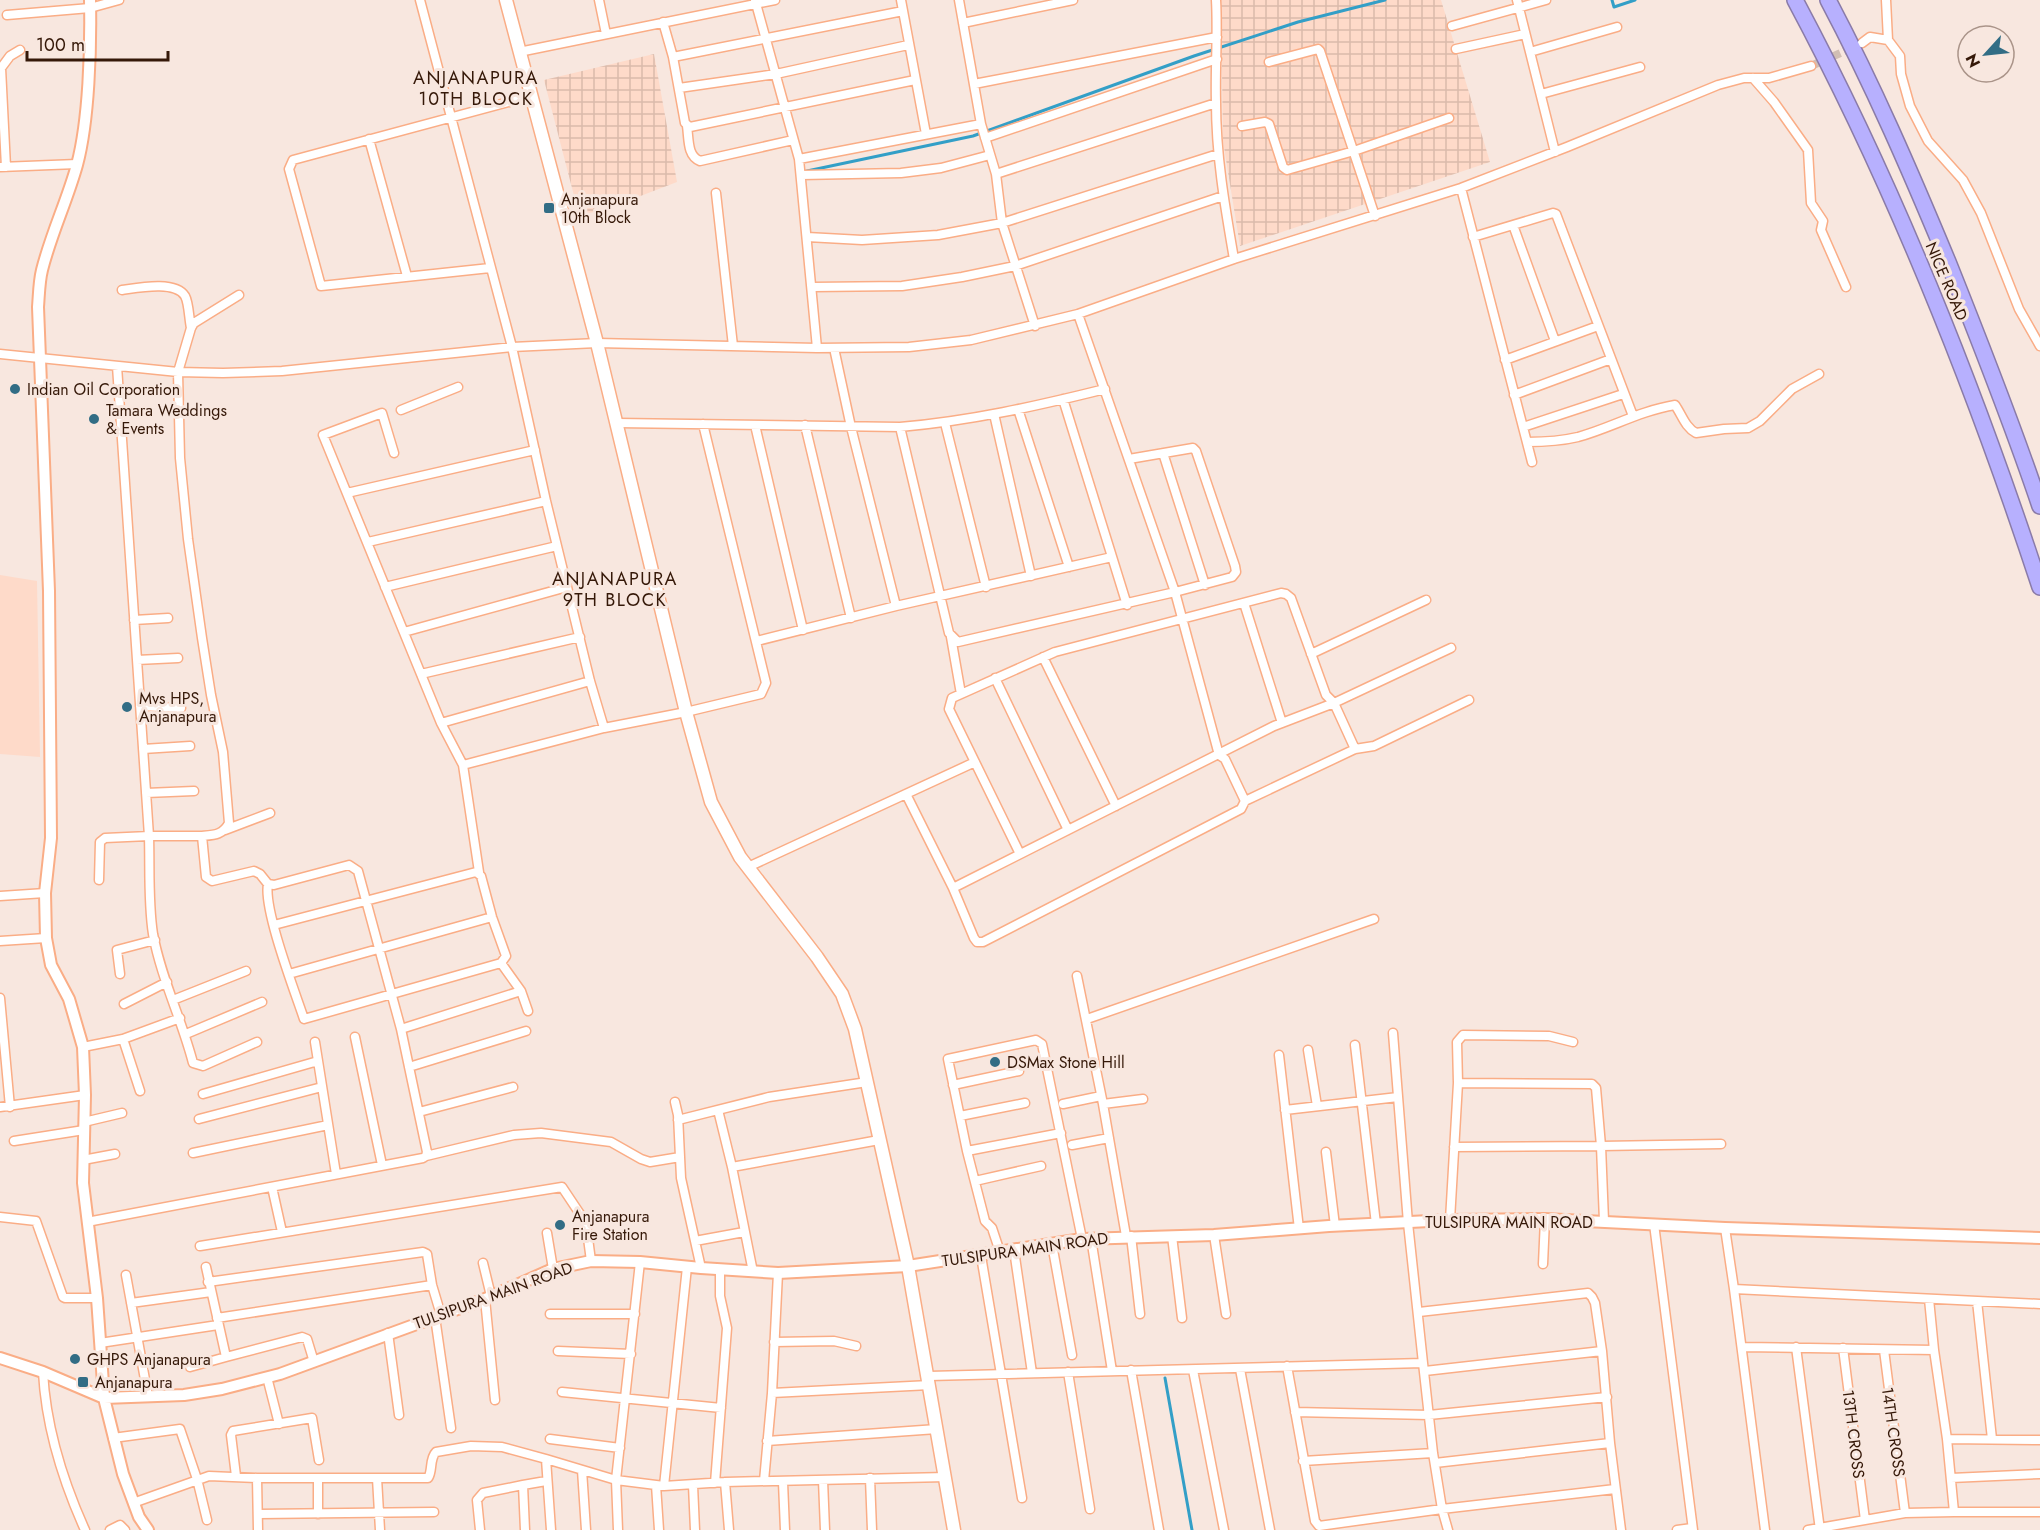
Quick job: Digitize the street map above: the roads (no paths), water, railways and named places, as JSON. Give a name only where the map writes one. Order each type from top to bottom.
[{"type":"highway","name":"NICE ROAD","points":[[1796,0],[1852,113],[1949,333],[2012,501],[2040,587]]},
{"type":"highway","name":"NICE ROAD","points":[[1828,0],[1855,52],[1915,182],[1982,348],[2040,506]]},
{"type":"main road","points":[[506,0],[597,343],[686,712],[711,802],[740,857],[817,957],[842,994],[855,1029],[908,1266],[954,1530]]},
{"type":"street","points":[[7,15],[119,0]]},
{"type":"street","points":[[420,0],[512,347],[546,501],[590,681],[604,728]]},
{"type":"street","points":[[598,0],[606,34]]},
{"type":"street","points":[[519,52],[756,2],[775,0]]},
{"type":"street","points":[[900,0],[926,134]]},
{"type":"street","points":[[959,0],[981,124],[996,174],[1002,223],[1035,326]]},
{"type":"street","points":[[963,23],[1073,0]]},
{"type":"street","points":[[1216,0],[1218,154],[1222,196],[1234,259]]},
{"type":"street","points":[[1452,26],[1518,4],[1546,0]]},
{"type":"street","points":[[1886,0],[1888,40],[1899,57],[1900,74],[1910,106],[1928,141],[1963,180],[1981,213],[2019,309],[2040,346]]},
{"type":"street","points":[[756,2],[799,159],[813,287],[817,348]]},
{"type":"street","points":[[90,4],[85,107],[77,164],[53,230],[41,273],[38,307],[49,591],[51,838],[45,893],[46,938],[51,965],[69,999],[83,1047],[85,1095],[83,1160],[105,1398],[113,1438],[133,1503],[148,1530]]},
{"type":"street","points":[[1518,4],[1555,152]]},
{"type":"street","points":[[673,57],[903,11]]},
{"type":"street","points":[[663,22],[673,57],[690,153],[696,160],[793,140]]},
{"type":"street","points":[[1530,52],[1617,27]]},
{"type":"street","points":[[1456,48],[1525,33]]},
{"type":"street","points":[[974,84],[1217,37]]},
{"type":"street","points":[[1863,43],[1870,37],[1888,40]]},
{"type":"street","points":[[679,88],[776,74],[908,45]]},
{"type":"street","points":[[1269,62],[1318,49],[1320,51],[1375,216]]},
{"type":"street","points":[[20,50],[10,56],[1,68],[3,167],[77,164]]},
{"type":"street","points":[[986,138],[1216,59]]},
{"type":"street","points":[[1540,94],[1640,66]]},
{"type":"street","points":[[0,354],[178,372],[223,373],[282,370],[512,347],[597,343],[834,348],[909,347],[971,340],[1078,314],[1234,259],[1461,188],[1694,94],[1744,78],[1769,78],[1811,66]]},
{"type":"street","points":[[1753,78],[1774,102],[1808,150],[1811,203],[1823,221],[1821,230],[1846,287]]},
{"type":"street","points":[[687,126],[915,80]]},
{"type":"street","points":[[490,268],[321,286],[289,169],[293,160],[531,96]]},
{"type":"street","points":[[996,174],[1216,103]]},
{"type":"street","points":[[1242,126],[1265,122],[1269,124],[1283,167],[1287,170],[1354,151],[1449,118]]},
{"type":"street","points":[[799,159],[981,124]]},
{"type":"street","points":[[369,139],[406,276]]},
{"type":"street","points":[[807,237],[862,240],[938,235],[1002,223],[1218,154]]},
{"type":"street","points":[[801,175],[901,173],[941,168],[990,155]]},
{"type":"street","points":[[1461,188],[1532,462]]},
{"type":"street","points":[[716,193],[733,346]]},
{"type":"street","points":[[813,287],[902,286],[1015,266],[1222,196]]},
{"type":"street","points":[[1473,237],[1556,214],[1633,416]]},
{"type":"street","points":[[1513,225],[1555,342]]},
{"type":"street","points":[[122,290],[155,286],[178,289],[186,296],[191,328]]},
{"type":"street","points":[[225,830],[229,823],[223,752],[210,695],[187,528],[180,459],[178,372],[194,323],[239,295]]},
{"type":"street","points":[[1078,314],[1175,592],[1219,755],[1225,759],[1245,801]]},
{"type":"street","points":[[1505,360],[1598,326]]},
{"type":"street","points":[[834,348],[851,427],[896,606]]},
{"type":"street","points":[[1514,395],[1611,359]]},
{"type":"street","points":[[117,366],[149,837],[151,915],[155,940],[186,1034],[193,1063],[203,1066],[257,1042]]},
{"type":"street","points":[[1527,442],[1578,437],[1633,416],[1675,405],[1688,428],[1696,433],[1748,428],[1760,421],[1792,389],[1819,374]]},
{"type":"street","points":[[401,410],[458,387]]},
{"type":"street","points":[[617,423],[851,427],[945,423],[1105,389]]},
{"type":"street","points":[[1523,427],[1623,394]]},
{"type":"street","points":[[1063,399],[1127,604]]},
{"type":"street","points":[[1018,409],[1069,567]]},
{"type":"street","points":[[268,884],[267,890],[274,925],[304,1019],[501,963],[506,956],[479,872],[463,765],[441,723],[323,435],[382,413],[394,453]]},
{"type":"street","points":[[994,414],[1031,576]]},
{"type":"street","points":[[945,423],[986,586]]},
{"type":"street","points":[[463,765],[604,728],[761,694],[766,683],[757,641],[703,424]]},
{"type":"street","points":[[755,425],[803,630]]},
{"type":"street","points":[[805,425],[851,618]]},
{"type":"street","points":[[900,426],[951,637],[961,694]]},
{"type":"street","points":[[951,637],[958,642],[1232,578],[1236,572],[1235,566],[1196,451],[1193,448],[1130,459]]},
{"type":"street","points":[[347,493],[535,450]]},
{"type":"street","points":[[1163,453],[1205,585]]},
{"type":"street","points":[[368,542],[546,501]]},
{"type":"street","points":[[386,587],[557,546]]},
{"type":"street","points":[[757,641],[896,606],[1112,557]]},
{"type":"street","points":[[404,632],[567,587]]},
{"type":"street","points":[[1020,854],[949,709],[952,698],[1043,657],[1182,618],[1281,593],[1286,594],[1291,598],[1326,695],[1335,703],[1355,749]]},
{"type":"street","points":[[1311,654],[1426,600]]},
{"type":"street","points":[[1244,603],[1282,723]]},
{"type":"street","points":[[134,620],[168,618]]},
{"type":"street","points":[[421,674],[580,637]]},
{"type":"street","points":[[953,888],[1282,723],[1335,703],[1451,648]]},
{"type":"street","points":[[1043,657],[1116,806]]},
{"type":"street","points":[[137,660],[178,658]]},
{"type":"street","points":[[996,678],[1068,830]]},
{"type":"street","points":[[441,723],[590,681]]},
{"type":"street","points":[[906,794],[953,888],[974,938],[977,942],[982,942],[1241,809],[1245,801],[1355,749],[1374,746],[1469,700]]},
{"type":"street","points":[[140,706],[181,708]]},
{"type":"street","points":[[143,749],[190,746]]},
{"type":"street","points":[[748,867],[975,762]]},
{"type":"street","points":[[146,793],[194,791]]},
{"type":"street","points":[[99,880],[100,842],[105,838],[217,835],[270,813]]},
{"type":"street","points":[[202,836],[206,877],[209,880],[254,871],[260,874],[268,884],[274,885],[349,864],[358,871],[401,1029],[426,1156]]},
{"type":"street","points":[[274,925],[479,872]]},
{"type":"street","points":[[0,896],[45,893]]},
{"type":"street","points":[[289,974],[492,917]]},
{"type":"street","points":[[1087,1019],[1374,919]]},
{"type":"street","points":[[0,941],[46,938]]},
{"type":"street","points":[[120,974],[117,950],[155,940]]},
{"type":"street","points":[[501,963],[521,991],[528,1011]]},
{"type":"street","points":[[174,1000],[246,971]]},
{"type":"street","points":[[1077,976],[1129,1236],[1140,1314]]},
{"type":"street","points":[[124,1004],[167,982]]},
{"type":"street","points":[[401,1029],[521,991]]},
{"type":"street","points":[[0,998],[5,1107],[85,1095]]},
{"type":"street","points":[[186,1034],[262,1002]]},
{"type":"street","points":[[83,1047],[123,1039],[180,1018]]},
{"type":"street","points":[[409,1067],[526,1031]]},
{"type":"street","points":[[1393,1033],[1408,1222],[1433,1453],[1442,1509],[1448,1530]]},
{"type":"street","points":[[1450,1220],[1458,1083],[1457,1042],[1463,1035],[1549,1036],[1573,1042]]},
{"type":"street","points":[[355,1036],[382,1165]]},
{"type":"street","points":[[123,1039],[140,1091]]},
{"type":"street","points":[[1000,1252],[992,1228],[985,1221],[967,1151],[949,1058],[1038,1041],[1042,1044],[1086,1239],[1112,1371]]},
{"type":"street","points":[[315,1042],[336,1174]]},
{"type":"street","points":[[1355,1046],[1376,1224]]},
{"type":"street","points":[[1308,1050],[1317,1106]]},
{"type":"street","points":[[1279,1056],[1299,1230]]},
{"type":"street","points":[[203,1094],[318,1061]]},
{"type":"street","points":[[954,1085],[1019,1071]]},
{"type":"street","points":[[678,1120],[769,1097],[867,1083]]},
{"type":"street","points":[[1458,1083],[1592,1084],[1596,1088],[1604,1221]]},
{"type":"street","points":[[199,1119],[322,1087]]},
{"type":"street","points":[[419,1112],[513,1087]]},
{"type":"street","points":[[1286,1110],[1398,1097]]},
{"type":"street","points":[[1064,1104],[1143,1099]]},
{"type":"street","points":[[675,1102],[681,1178],[701,1268]]},
{"type":"street","points":[[960,1116],[1025,1103]]},
{"type":"street","points":[[718,1110],[753,1272]]},
{"type":"street","points":[[14,1141],[84,1126],[122,1113]]},
{"type":"street","points":[[193,1153],[328,1125]]},
{"type":"street","points":[[87,1222],[382,1165],[514,1135],[541,1133],[611,1142],[650,1162],[680,1157]]},
{"type":"street","points":[[967,1151],[1061,1133]]},
{"type":"street","points":[[1072,1145],[1109,1138]]},
{"type":"street","points":[[732,1167],[879,1140]]},
{"type":"street","points":[[1454,1147],[1721,1144]]},
{"type":"street","points":[[1326,1152],[1335,1226]]},
{"type":"street","points":[[83,1160],[115,1154]]},
{"type":"street","points":[[975,1181],[1041,1166]]},
{"type":"street","points":[[272,1187],[282,1232]]},
{"type":"street","points":[[200,1246],[562,1187],[586,1223],[591,1261]]},
{"type":"street","points":[[0,1218],[36,1221],[63,1297],[97,1298]]},
{"type":"street","points":[[1544,1264],[1545,1218]]},
{"type":"street","name":"TULSIPURA MAIN ROAD","points":[[105,1398],[184,1395],[222,1389],[267,1377],[488,1298],[553,1269],[591,1261],[640,1262],[778,1273],[908,1266],[1086,1239],[1214,1235],[1450,1220],[1545,1218],[1725,1228],[2040,1238]]},
{"type":"street","points":[[1654,1224],[1693,1529],[1677,1530]]},
{"type":"street","points":[[1725,1228],[1765,1530]]},
{"type":"street","points":[[695,1241],[744,1232]]},
{"type":"street","points":[[547,1233],[553,1269]]},
{"type":"street","points":[[1214,1235],[1226,1314]]},
{"type":"street","points":[[1172,1236],[1182,1318]]},
{"type":"street","points":[[1052,1244],[1072,1355]]},
{"type":"street","points":[[1014,1250],[1032,1373]]},
{"type":"street","points":[[208,1282],[423,1252],[427,1254],[438,1316],[451,1428]]},
{"type":"street","points":[[981,1256],[1022,1498]]},
{"type":"street","points":[[618,1530],[616,1480],[640,1262]]},
{"type":"street","points":[[483,1263],[488,1298],[495,1400]]},
{"type":"street","points":[[659,1530],[660,1486],[674,1405],[687,1267]]},
{"type":"street","points":[[206,1268],[226,1357]]},
{"type":"street","points":[[715,1483],[727,1328],[720,1296],[720,1269]]},
{"type":"street","points":[[764,1481],[772,1393],[778,1273]]},
{"type":"street","points":[[126,1275],[147,1396]]},
{"type":"street","points":[[100,1342],[432,1285]]},
{"type":"street","points":[[1734,1289],[2040,1304]]},
{"type":"street","points":[[131,1303],[211,1293]]},
{"type":"street","points":[[1419,1312],[1588,1293],[1592,1297],[1595,1303],[1602,1351],[1621,1530]]},
{"type":"street","points":[[1929,1299],[1954,1512]]},
{"type":"street","points":[[1977,1300],[1992,1439]]},
{"type":"street","points":[[550,1314],[635,1314]]},
{"type":"street","points":[[388,1333],[399,1415]]},
{"type":"street","points":[[190,1367],[302,1337],[307,1339],[314,1362]]},
{"type":"street","points":[[774,1342],[834,1341],[855,1346]]},
{"type":"street","points":[[1742,1347],[1934,1350]]},
{"type":"street","points":[[1796,1347],[1820,1529]]},
{"type":"street","name":"13TH CROSS","points":[[1843,1348],[1865,1520]]},
{"type":"street","name":"14TH CROSS","points":[[1884,1350],[1905,1513]]},
{"type":"street","points":[[558,1351],[631,1354]]},
{"type":"street","points":[[772,1393],[1002,1374],[1287,1366],[1424,1367],[1602,1351]]},
{"type":"street","points":[[0,1358],[43,1372],[105,1398]]},
{"type":"street","points":[[1287,1366],[1303,1461],[1315,1521],[1319,1526],[1615,1489]]},
{"type":"street","points":[[1240,1369],[1270,1530]]},
{"type":"street","points":[[1131,1370],[1159,1530]]},
{"type":"street","points":[[1192,1370],[1224,1530]]},
{"type":"street","points":[[43,1372],[47,1419],[69,1494],[85,1530]]},
{"type":"street","points":[[1068,1372],[1090,1509]]},
{"type":"street","points":[[267,1377],[279,1424]]},
{"type":"street","points":[[562,1392],[721,1408]]},
{"type":"street","points":[[1295,1412],[1429,1415],[1607,1397]]},
{"type":"street","points":[[236,1476],[231,1433],[312,1418],[319,1460]]},
{"type":"street","points":[[113,1438],[178,1428],[182,1431],[207,1520]]},
{"type":"street","points":[[766,1441],[937,1429]]},
{"type":"street","points":[[550,1439],[620,1448]]},
{"type":"street","points":[[1947,1439],[2040,1440]]},
{"type":"street","points":[[1435,1463],[1610,1443]]},
{"type":"street","points":[[133,1503],[197,1479],[218,1475],[257,1478],[428,1478],[433,1454],[471,1446],[502,1447],[616,1480],[660,1486],[725,1482],[945,1478]]},
{"type":"street","points":[[1303,1461],[1433,1453]]},
{"type":"street","points":[[546,1459],[551,1530]]},
{"type":"street","points":[[582,1470],[586,1530]]},
{"type":"street","points":[[1951,1478],[2040,1474]]},
{"type":"street","points":[[257,1478],[258,1530]]},
{"type":"street","points":[[318,1478],[318,1514]]},
{"type":"street","points":[[377,1478],[380,1530]]},
{"type":"street","points":[[870,1478],[872,1530]]},
{"type":"street","points":[[823,1480],[825,1530]]},
{"type":"street","points":[[480,1530],[477,1500],[483,1493],[546,1481]]},
{"type":"street","points":[[725,1482],[729,1530]]},
{"type":"street","points":[[783,1482],[785,1530]]},
{"type":"street","points":[[523,1485],[525,1530]]},
{"type":"street","points":[[693,1485],[695,1530]]},
{"type":"street","points":[[259,1514],[434,1512]]},
{"type":"street","points":[[1808,1530],[1905,1513],[2040,1512]]},
{"type":"street","points":[[110,1530],[120,1525],[124,1530]]},
{"type":"waterway","points":[[807,171],[973,136],[1194,56],[1298,22],[1385,0]]},
{"type":"waterway","points":[[1612,0],[1614,7],[1635,0]]},
{"type":"waterway","points":[[1165,1378],[1192,1530]]},
{"type":"tunnel","points":[[1811,66],[1854,47]]},
{"type":"place","name":"Anjanapura 10th Block","points":[[549,208]]},
{"type":"place","name":"Indian Oil Corporation","points":[[15,389]]},
{"type":"place","name":"Tamara Weddings & Events","points":[[94,419]]},
{"type":"place","name":"Mvs HPS, Anjanapura","points":[[127,707]]},
{"type":"place","name":"DSMax Stone Hill","points":[[995,1062]]},
{"type":"place","name":"Anjanapura Fire Station","points":[[560,1225]]},
{"type":"place","name":"GHPS Anjanapura","points":[[75,1359]]},
{"type":"place","name":"Anjanapura","points":[[83,1382]]},
{"type":"district","name":"ANJANAPURA 10TH BLOCK","points":[[476,88]]},
{"type":"district","name":"ANJANAPURA 9TH BLOCK","points":[[615,589]]}]
